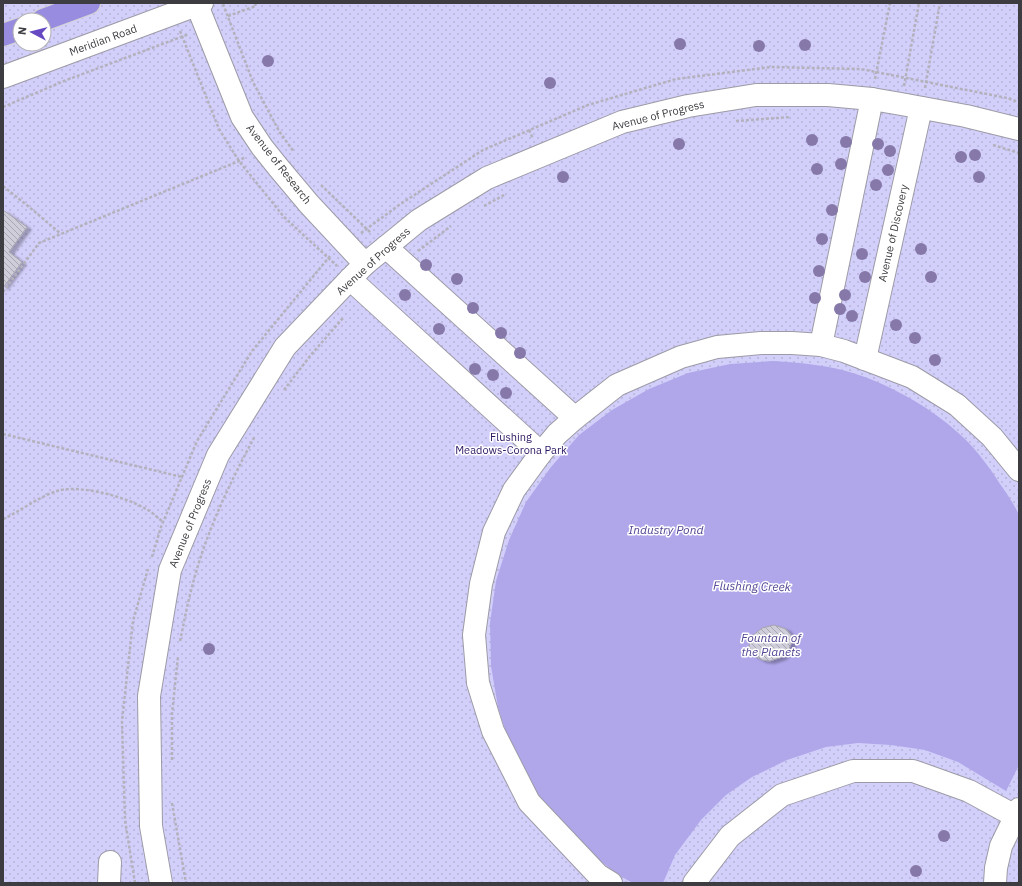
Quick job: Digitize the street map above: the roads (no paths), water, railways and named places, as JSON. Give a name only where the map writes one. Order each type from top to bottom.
[{"type":"highway","points":[[52,17],[89,3]]},
{"type":"street","name":"Meridian Road","points":[[3,78],[199,4]]},
{"type":"street","name":"Avenue of Research","points":[[199,4],[242,117],[262,147],[309,204],[358,272],[541,453]]},
{"type":"street","name":"Avenue of Progress","points":[[161,883],[151,826],[149,696],[170,570],[218,456],[285,347],[358,272],[386,247],[419,220],[487,178],[622,122],[688,106],[756,95],[828,95],[872,99],[966,116],[1019,129]]},
{"type":"street","points":[[821,345],[872,99]]},
{"type":"street","name":"Avenue of Discovery","points":[[865,358],[911,106]]},
{"type":"street","points":[[386,247],[574,418]]},
{"type":"street","points":[[611,883],[598,875],[529,802],[493,731],[478,683],[474,634],[481,584],[494,532],[514,490],[541,453],[574,418],[617,385],[681,357],[717,347],[761,342],[821,345],[865,358],[912,377],[958,405],[992,437],[1019,470]]},
{"type":"street","points":[[694,883],[730,836],[782,795],[853,772],[913,771],[968,791],[1017,812],[1001,846],[995,876]]},
{"type":"street","points":[[109,883],[110,862]]},
{"type":"water","name":"Industry Pond","points":[[773,361],[836,368],[871,379],[914,400],[941,418],[975,449],[1013,503],[1019,515],[1019,765],[1006,791],[958,762],[925,750],[891,745],[858,743],[826,747],[787,760],[752,777],[726,795],[701,820],[675,855],[663,883],[633,883],[620,876],[586,850],[556,821],[531,785],[511,748],[498,707],[491,666],[490,623],[496,581],[509,540],[526,502],[551,467],[579,435],[612,410],[649,389],[688,373],[730,364]]},
{"type":"park label","name":"Flushing Meadows-Corona Park","points":[[511,443]]},
{"type":"water label","name":"Flushing Creek","points":[[752,586]]},
{"type":"water label","name":"Fountain of the Planets","points":[[771,644]]}]
